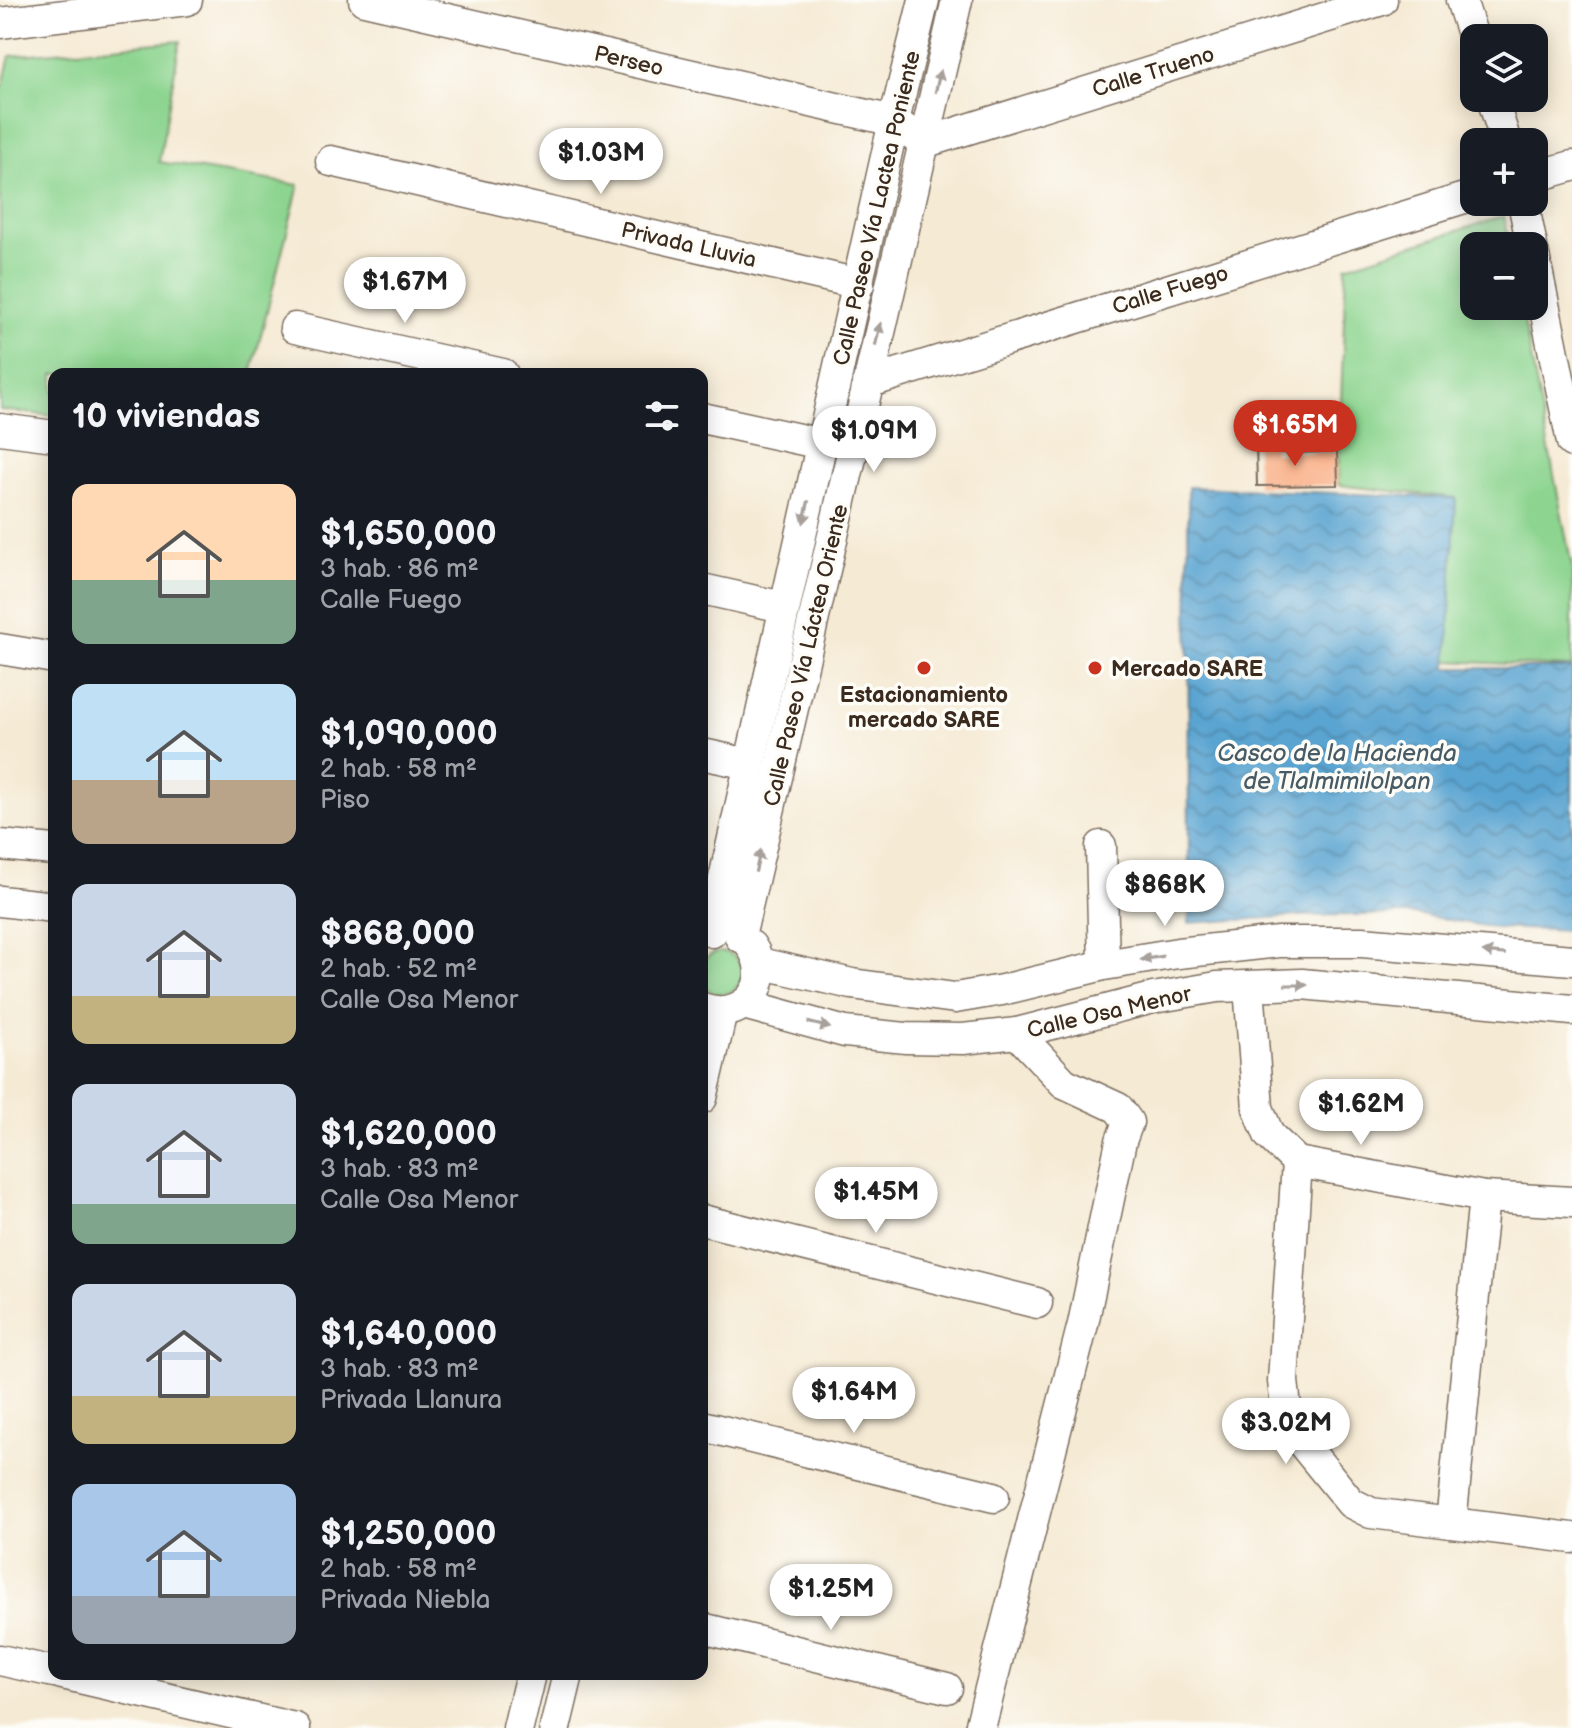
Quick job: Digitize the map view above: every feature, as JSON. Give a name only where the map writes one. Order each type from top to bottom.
[{"type":"street","points":[[0,23],[187,0]]},
{"type":"street","name":"Perseo","points":[[364,0],[894,121]]},
{"type":"street","name":"Calle Paseo Vía Lactea Poniente","points":[[718,935],[749,764],[783,607],[924,0]]},
{"type":"street","name":"Calle Paseo Vía Láctea Oriente","points":[[718,935],[867,383],[957,0]]},
{"type":"street","name":"Calle Trueno","points":[[923,143],[1382,0]]},
{"type":"street","points":[[1461,0],[1469,24]]},
{"type":"street","points":[[894,121],[923,143]]},
{"type":"street","name":"Privada Lluvia","points":[[331,161],[859,284]]},
{"type":"street","points":[[1548,173],[1572,166]]},
{"type":"street","name":"Calle Fuego","points":[[867,383],[1460,199]]},
{"type":"street","points":[[1547,320],[1572,442]]},
{"type":"street","points":[[295,328],[476,368]]},
{"type":"street","points":[[708,419],[822,444]]},
{"type":"street","points":[[0,429],[48,435]]},
{"type":"street","points":[[708,590],[783,607]]},
{"type":"street","points":[[0,649],[48,657]]},
{"type":"street","points":[[708,755],[749,764]]},
{"type":"street","points":[[0,845],[48,849]]},
{"type":"street","points":[[1101,846],[1104,965]]},
{"type":"street","points":[[0,901],[48,906]]},
{"type":"street","points":[[708,1072],[723,1008],[758,986],[759,963],[753,948],[718,935]]},
{"type":"street","name":"Calle Osa Menor","points":[[759,963],[852,984],[955,998],[1104,965],[1178,953],[1292,942],[1362,942],[1572,960]]},
{"type":"street","name":"Calle Osa Menor","points":[[723,1008],[845,1032],[963,1039],[1017,1033],[1153,998],[1217,987],[1302,984],[1572,1010]]},
{"type":"street","points":[[1249,986],[1258,1108],[1269,1135],[1297,1162],[1484,1197],[1572,1202]]},
{"type":"street","points":[[980,1728],[1083,1324],[1121,1141],[1128,1122],[1118,1108],[1064,1083],[1017,1033]]},
{"type":"street","points":[[1297,1162],[1283,1381],[1287,1416],[1303,1444],[1351,1503],[1371,1513],[1572,1538]]},
{"type":"street","points":[[1451,1523],[1484,1197]]},
{"type":"street","points":[[708,1221],[1037,1303]]},
{"type":"street","points":[[708,1427],[994,1497]]},
{"type":"street","points":[[708,1629],[947,1688]]},
{"type":"street","points":[[0,1660],[48,1671]]},
{"type":"street","points":[[88,1680],[295,1728]]},
{"type":"street","points":[[518,1728],[530,1680]]},
{"type":"street","points":[[555,1728],[567,1680]]},
{"type":"green space","points":[[180,41],[159,162],[299,185],[253,368],[48,368],[48,415],[0,410],[0,97],[10,56]]},
{"type":"green space","points":[[1504,216],[1507,232],[1460,232],[1460,320],[1524,320],[1572,567],[1572,667],[1447,661],[1456,498],[1338,485],[1346,266]]},
{"type":"green space","points":[[721,952],[729,954],[740,965],[742,973],[736,988],[721,994],[708,989],[708,957]]},
{"type":"water","name":"Casco de la Hacienda de Tlalmimilolpan","points":[[1188,487],[1456,498],[1447,668],[1572,668],[1572,931],[1496,928],[1414,914],[1300,916],[1189,923]]},
{"type":"building","points":[[1256,442],[1274,442],[1274,453],[1337,452],[1338,485],[1257,486]]},
{"type":"place","name":"Estacionamiento mercado SARE","points":[[924,668]]},
{"type":"place","name":"Mercado SARE","points":[[1095,668]]}]
